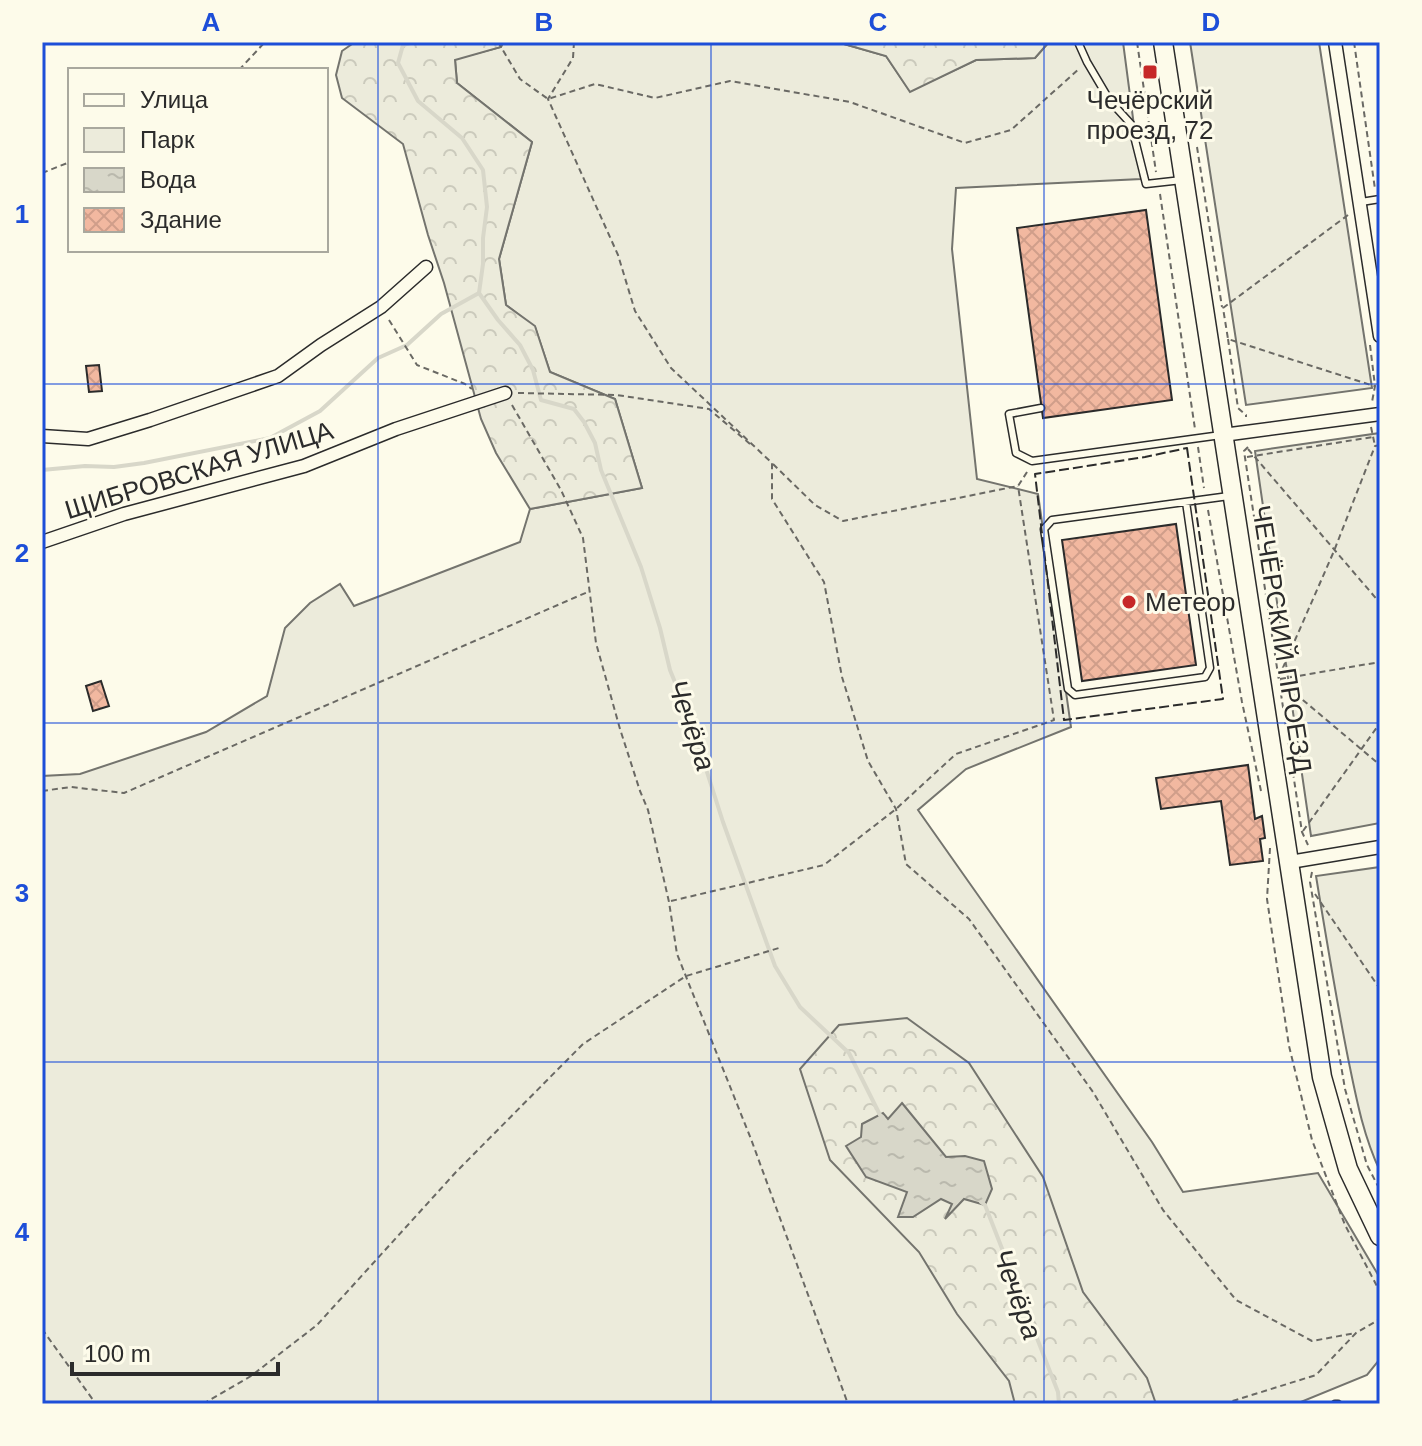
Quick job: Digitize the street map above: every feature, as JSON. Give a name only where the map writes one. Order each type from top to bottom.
[{"type":"main road","name":"ЧЕЧЁРСКИЙ ПРОЕЗД","points":[[1163,42],[1322,1077],[1348,1169],[1380,1236]]},
{"type":"street","points":[[1335,42],[1380,336]]},
{"type":"street","points":[[42,436],[88,439],[278,376],[381,307],[426,267]]},
{"type":"street","name":"ЩИБРОВСКАЯ УЛИЦА","points":[[42,542],[124,514],[304,466],[396,429],[505,393]]},
{"type":"street","points":[[1223,435],[1380,414]]},
{"type":"street","points":[[1290,862],[1380,847]]},
{"type":"lane","points":[[1078,42],[1110,101],[1131,124],[1146,184],[1184,180]]},
{"type":"lane","points":[[1361,202],[1378,199]]},
{"type":"lane","points":[[1041,408],[1009,414],[1016,453],[1032,461],[1223,435]]},
{"type":"lane","points":[[1186,502],[1210,668],[1205,677],[1075,695],[1068,689],[1044,529],[1052,520],[1206,499],[1233,496]]},
{"type":"path","points":[[241,68],[265,42]]},
{"type":"path","points":[[498,42],[520,79],[548,99],[618,255],[635,311],[671,368],[815,505],[843,521],[1018,486],[1032,461]]},
{"type":"path","points":[[548,99],[573,58],[574,42]]},
{"type":"path","points":[[1137,42],[1206,499],[1262,798]]},
{"type":"path","points":[[1354,42],[1378,199]]},
{"type":"path","points":[[548,99],[595,84],[655,98],[730,81],[850,102],[965,143],[1011,130],[1087,62]]},
{"type":"path","points":[[1195,136],[1228,339],[1375,386]]},
{"type":"path","points":[[42,173],[68,163]]},
{"type":"path","points":[[1223,308],[1352,212]]},
{"type":"path","points":[[381,307],[417,365],[465,384],[485,400]]},
{"type":"path","points":[[505,393],[575,518],[583,538],[596,643],[628,754],[648,810],[669,902],[677,954],[751,1139],[848,1404]]},
{"type":"path","points":[[522,393],[617,395],[709,409],[772,463],[772,499],[824,582],[842,677],[868,761],[896,809],[906,864],[969,919],[1093,1092],[1163,1210],[1236,1300],[1312,1341],[1356,1333]]},
{"type":"path","points":[[1245,457],[1373,437]]},
{"type":"path","points":[[1278,679],[1334,551],[1375,446],[1380,445]]},
{"type":"path","points":[[1247,448],[1380,603]]},
{"type":"path","points":[[669,902],[824,865],[896,809],[956,754],[1054,720],[1018,486]]},
{"type":"path","points":[[1257,535],[1345,1089],[1367,1165],[1380,1190]]},
{"type":"path","points":[[42,791],[71,787],[124,793],[590,591]]},
{"type":"path","points":[[1278,679],[1380,662]]},
{"type":"path","points":[[1278,679],[1380,765]]},
{"type":"path","points":[[1302,832],[1380,723]]},
{"type":"path","points":[[1270,847],[1267,899],[1289,1046],[1312,1140],[1345,1225],[1380,1292]]},
{"type":"path","points":[[1313,892],[1380,989]]},
{"type":"path","points":[[203,1404],[251,1376],[317,1325],[456,1172],[583,1044],[686,976],[779,948]]},
{"type":"path","points":[[1223,1404],[1316,1375],[1356,1333],[1380,1319]]},
{"type":"path","points":[[42,1329],[96,1404]]},
{"type":"green space","points":[[355,42],[503,42],[501,47],[455,60],[457,83],[532,142],[499,259],[506,305],[535,326],[550,372],[615,399],[642,488],[530,509],[496,453],[481,419],[403,144],[342,98],[336,75],[342,51]]},
{"type":"green space","points":[[503,42],[837,42],[886,56],[910,91],[976,60],[1035,58],[1049,42],[1123,42],[1141,179],[956,188],[952,249],[977,479],[1038,494],[1071,727],[966,769],[918,810],[1152,1142],[1183,1192],[1318,1173],[1380,1278],[1380,1359],[1367,1375],[1296,1404],[42,1404],[42,776],[80,774],[206,732],[267,696],[285,628],[310,603],[340,584],[354,606],[520,542],[530,509],[642,488],[615,399],[550,372],[535,327],[506,305],[499,259],[532,142],[457,83],[455,59],[501,47]]},
{"type":"green space","points":[[837,42],[1049,42],[1035,58],[976,60],[910,92],[886,56]]},
{"type":"green space","points":[[1190,42],[1319,42],[1372,388],[1246,405]]},
{"type":"green space","points":[[1380,433],[1380,823],[1311,836],[1255,451]]},
{"type":"green space","points":[[1380,867],[1380,1171],[1354,1087],[1316,876]]},
{"type":"green space","points":[[907,1018],[969,1063],[1043,1177],[1083,1292],[1147,1378],[1156,1404],[1015,1404],[1009,1381],[957,1314],[919,1252],[830,1160],[800,1069],[839,1025]]},
{"type":"water","points":[[902,1103],[946,1157],[965,1156],[984,1161],[992,1189],[985,1205],[964,1199],[945,1219],[952,1204],[941,1199],[913,1217],[898,1217],[907,1192],[866,1177],[846,1146],[861,1137],[862,1124],[883,1113],[888,1119]]},
{"type":"building","points":[[1146,210],[1172,400],[1043,418],[1017,228]]},
{"type":"building","points":[[99,365],[102,391],[89,392],[86,366]]},
{"type":"building","name":"Метеор","points":[[1176,524],[1196,665],[1082,681],[1062,540]]},
{"type":"building","points":[[101,681],[109,706],[93,711],[86,686]]},
{"type":"building","points":[[1248,765],[1255,819],[1262,816],[1265,838],[1260,839],[1263,861],[1230,865],[1221,801],[1161,809],[1156,778]]},
{"type":"waterway","name":"Чечёра","points":[[414,42],[403,45],[398,63],[418,101],[462,138],[483,170],[487,207],[479,293],[520,345],[533,370],[541,400],[574,409],[595,443],[601,470],[641,567],[670,670],[690,719],[775,966],[800,1007],[849,1053],[883,1118]]},
{"type":"waterway","points":[[42,470],[144,463],[270,438],[320,411],[378,358],[407,345],[441,314],[479,293]]},
{"type":"waterway","name":"Чечёра","points":[[981,1202],[985,1205],[1058,1392],[1059,1404]]},
{"type":"fence","points":[[1187,448],[1223,699],[1064,720],[1035,474],[1187,448]]},
{"type":"place","name":"Чечёрский проезд, 72","points":[[1150,72]]},
{"type":"place","name":"Метеор","points":[[1129,602]]}]
